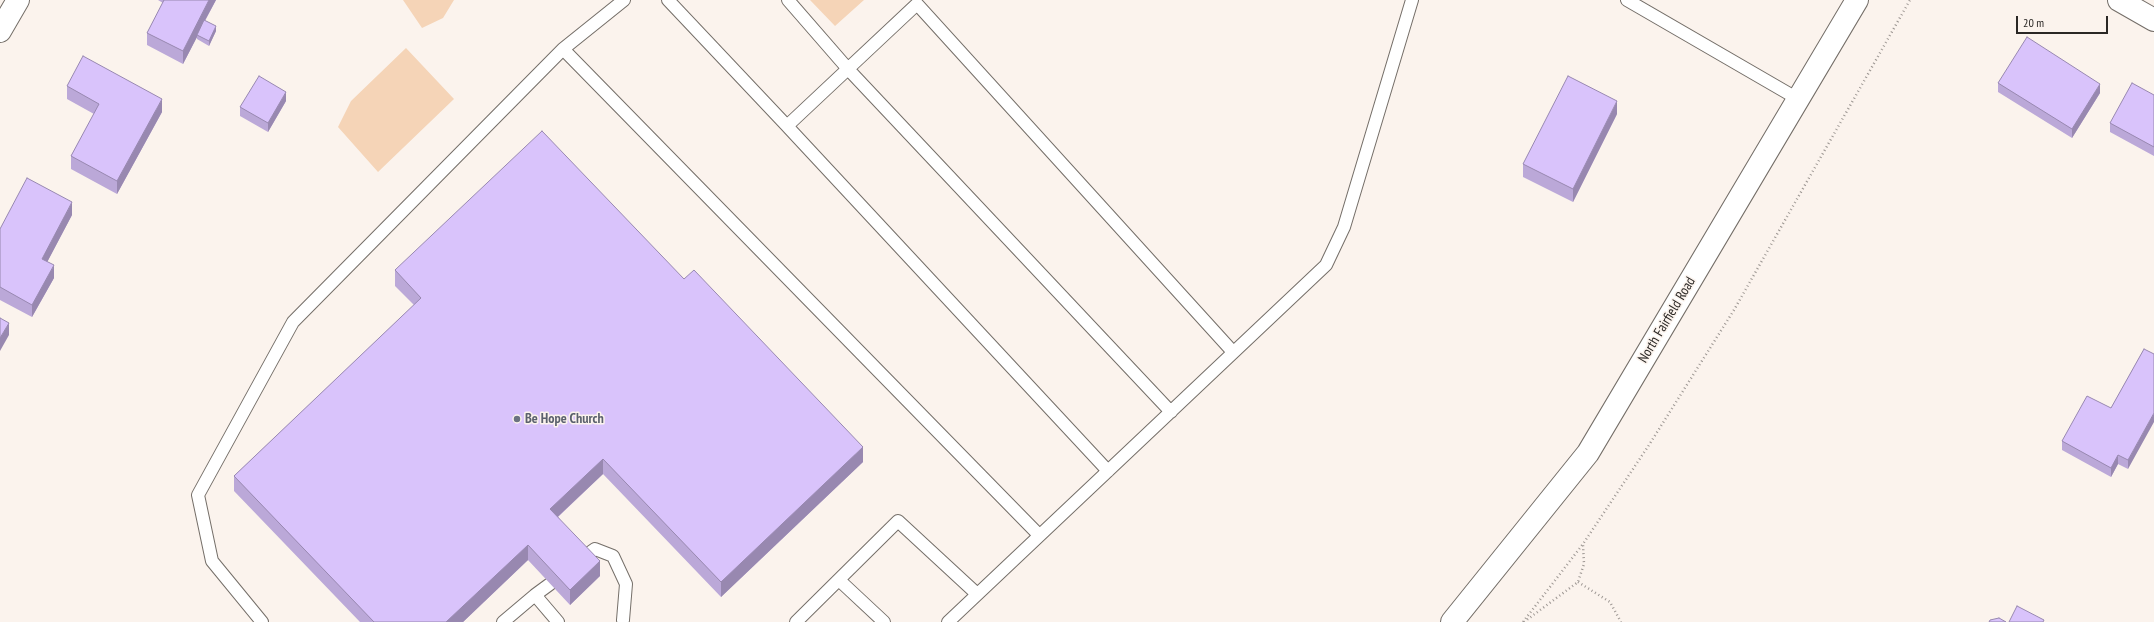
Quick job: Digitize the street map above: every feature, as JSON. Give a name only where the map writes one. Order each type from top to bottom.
[{"type":"main road","points":[[0,31],[18,0]]},
{"type":"main road","name":"North Fairfield Road","points":[[1452,622],[1588,453],[1856,0]]},
{"type":"main road","points":[[2119,0],[2154,20]]},
{"type":"lane","points":[[262,622],[212,562],[198,495],[293,322],[563,50],[624,0]]},
{"type":"lane","points":[[668,0],[1108,471]]},
{"type":"lane","points":[[788,0],[848,69],[1171,412]]},
{"type":"lane","points":[[948,622],[1326,265],[1344,227],[1412,0]]},
{"type":"lane","points":[[1627,0],[1798,99]]},
{"type":"lane","points":[[787,126],[848,69],[915,2],[1233,352]]},
{"type":"lane","points":[[563,50],[1039,536]]},
{"type":"lane","points":[[796,622],[898,521],[977,594]]},
{"type":"lane","points":[[582,558],[595,549],[613,556],[626,584],[622,621]]},
{"type":"lane","points":[[839,580],[884,622]]},
{"type":"lane","points":[[506,621],[535,595],[550,584]]},
{"type":"lane","points":[[535,595],[558,622]]},
{"type":"path","points":[[1523,622],[1582,544],[1649,445],[1734,310],[1910,0]]},
{"type":"path","points":[[1523,622],[1578,582],[1584,564],[1582,544]]},
{"type":"path","points":[[1578,582],[1610,602],[1621,622]]},
{"type":"shaded area","points":[[403,0],[454,0],[443,18],[422,28]]},
{"type":"shaded area","points":[[810,0],[864,0],[835,26]]},
{"type":"shaded area","points":[[406,48],[454,99],[378,172],[338,127],[351,101]]},
{"type":"building","points":[[164,0],[209,0],[183,51],[147,33]]},
{"type":"building","points":[[204,20],[216,26],[209,41],[197,35]]},
{"type":"building","points":[[2027,37],[2100,84],[2072,129],[1998,83]]},
{"type":"building","points":[[83,56],[162,99],[117,181],[71,156],[99,104],[67,86]]},
{"type":"building","points":[[259,76],[286,92],[268,123],[240,107]]},
{"type":"building","points":[[1568,76],[1617,101],[1573,189],[1523,164]]},
{"type":"building","points":[[2132,83],[2154,95],[2154,147],[2110,123]]},
{"type":"building","points":[[542,131],[684,279],[694,270],[863,447],[721,582],[603,459],[550,509],[600,561],[570,590],[528,545],[446,622],[374,622],[234,476],[421,298],[395,270]]},
{"type":"building","points":[[27,178],[72,202],[42,259],[54,265],[32,305],[0,287],[0,229]]},
{"type":"building","points":[[0,318],[9,323],[0,338]]},
{"type":"building","points":[[2144,349],[2154,354],[2154,413],[2128,460],[2118,455],[2111,468],[2062,441],[2087,396],[2111,408]]},
{"type":"building","points":[[2017,606],[2044,620],[2043,622],[2009,622]]},
{"type":"building","points":[[1999,618],[2006,622],[1989,622],[1990,620]]},
{"type":"place","name":"Be Hope Church","points":[[517,419]]}]
